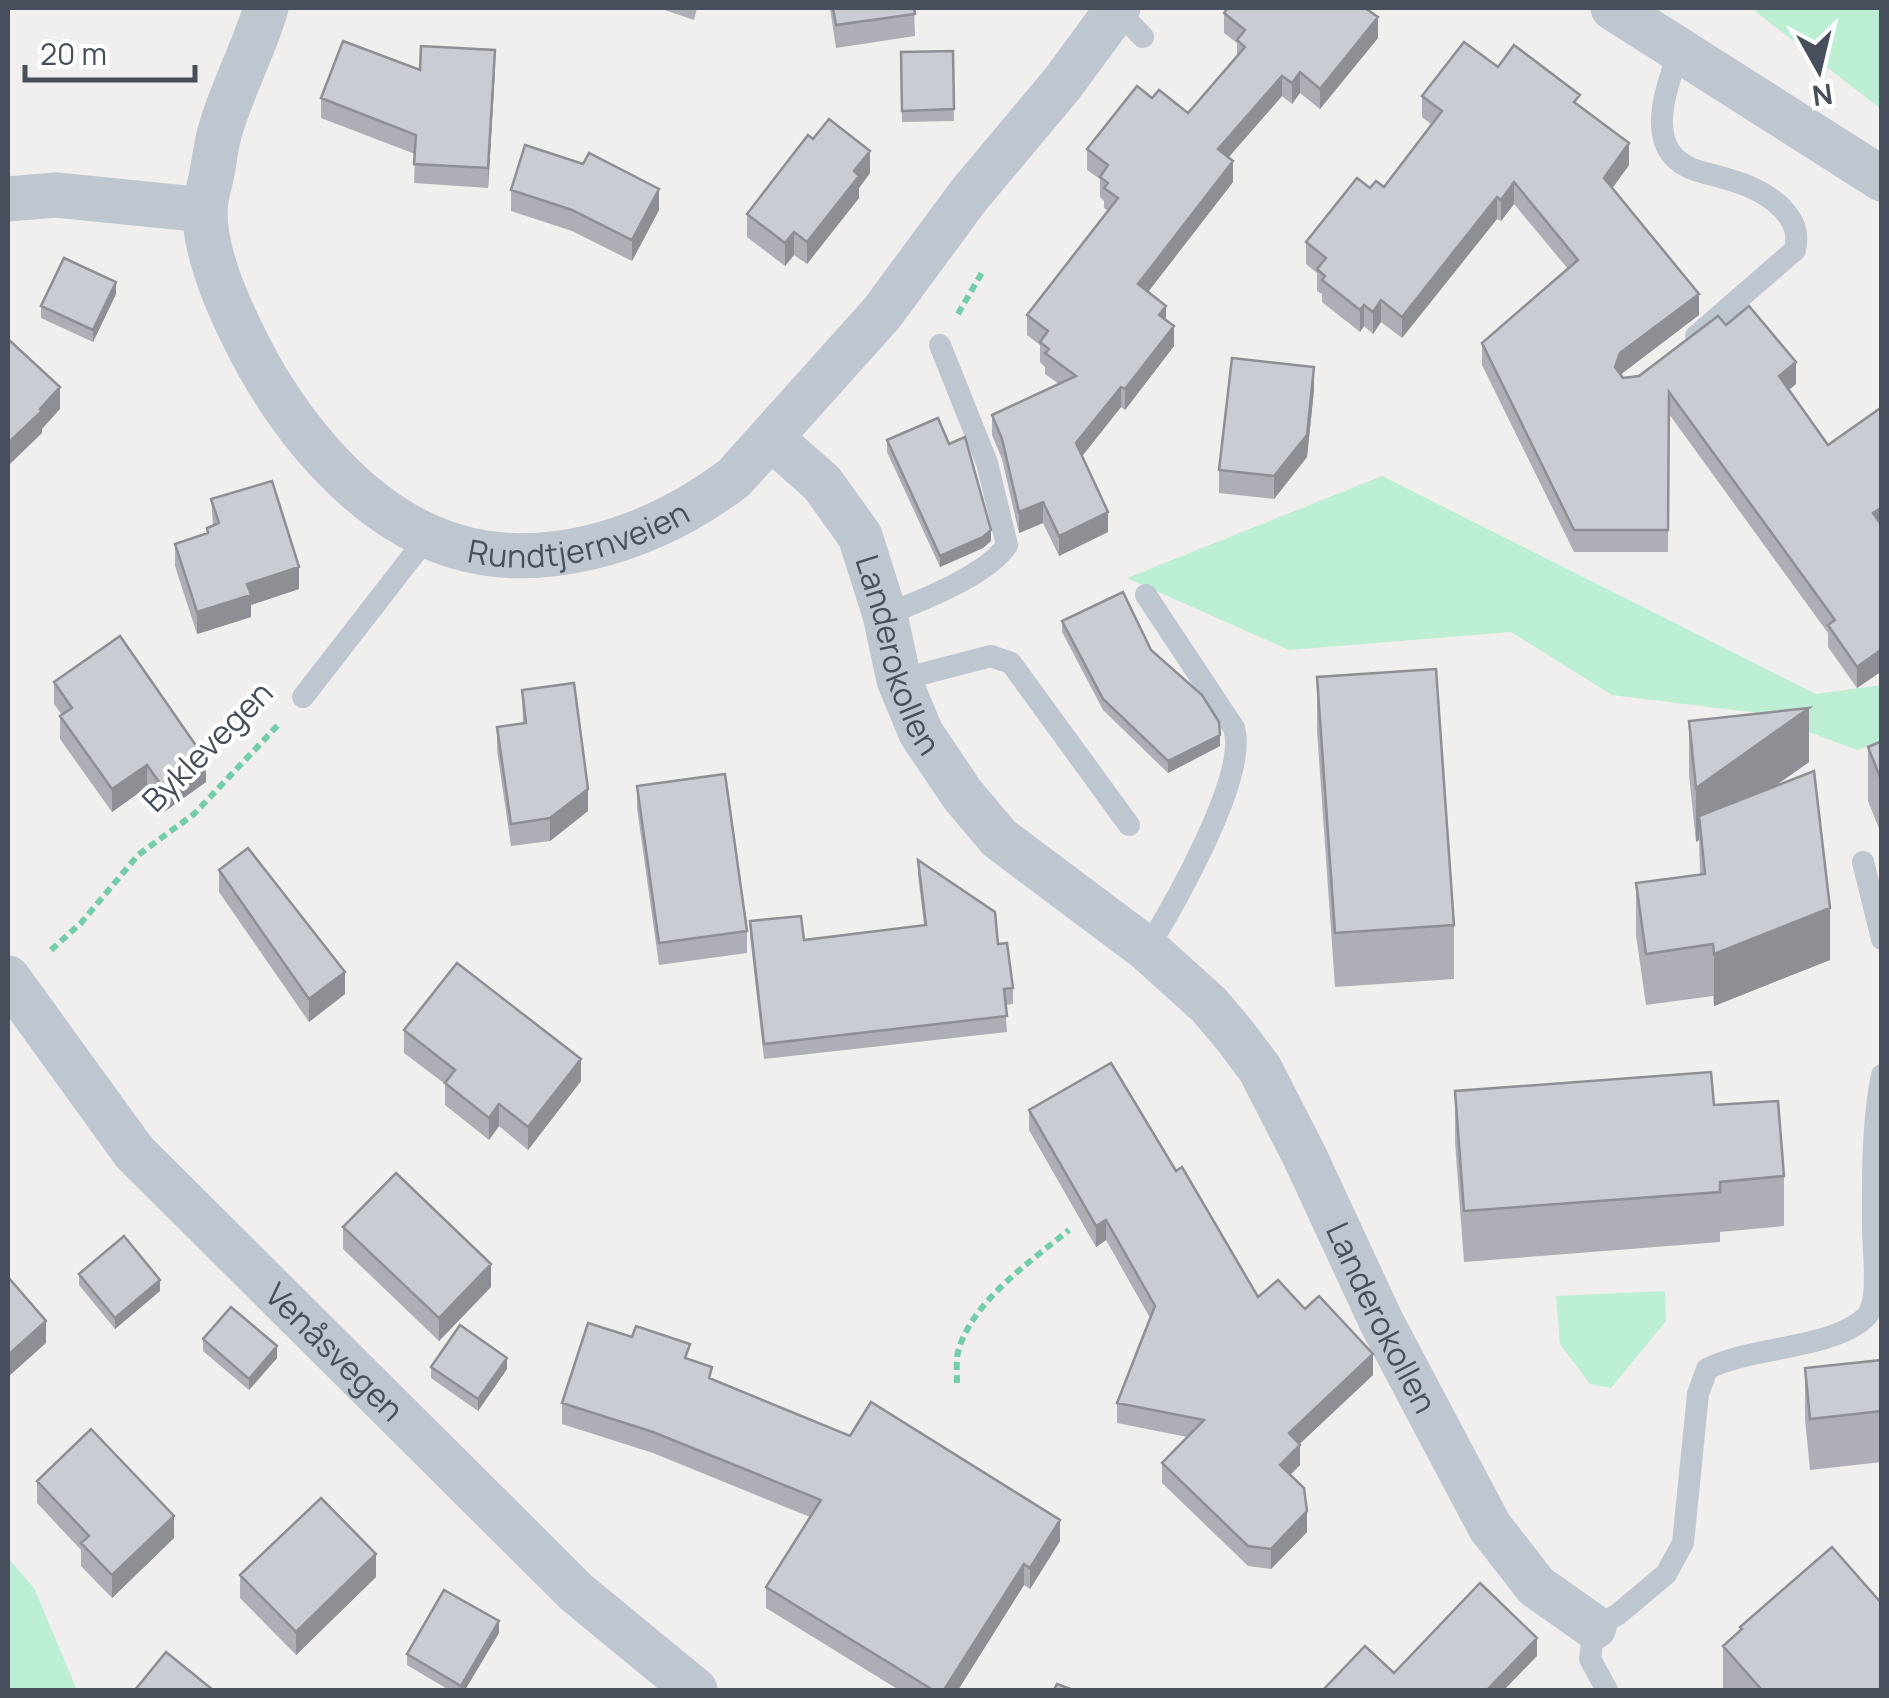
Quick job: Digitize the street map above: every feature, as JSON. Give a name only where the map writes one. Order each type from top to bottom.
[{"type":"street","name":"Rundtjernveien","points":[[266,8],[220,129],[205,210],[210,254],[242,336],[277,398],[330,463],[380,507],[428,536],[468,548],[519,556],[567,553],[618,541],[706,499],[734,478],[882,313],[970,195],[1062,84],[1126,18]]},
{"type":"street","points":[[1613,8],[1882,179]]},
{"type":"street","points":[[8,199],[56,195],[205,210]]},
{"type":"street","name":"Landerokollen","points":[[771,438],[822,483],[860,536],[885,615],[899,680],[921,733],[962,794],[999,838],[1147,949],[1209,1004],[1260,1069],[1404,1369],[1490,1527],[1536,1586],[1594,1627]]},
{"type":"street","name":"Venåsvegen","points":[[10,981],[148,1166],[576,1592],[695,1690]]},
{"type":"lane","points":[[1678,350],[1762,282],[1795,250],[1798,237],[1793,220],[1753,187],[1686,166],[1674,154],[1661,122],[1662,100],[1680,50]]},
{"type":"lane","points":[[885,615],[989,564],[1007,545],[986,463],[940,345]]},
{"type":"lane","name":"Byklevegen","points":[[303,697],[428,536]]},
{"type":"lane","points":[[1146,594],[1234,728],[1237,747],[1220,804],[1178,900],[1147,949]]},
{"type":"lane","points":[[899,680],[991,656],[1011,663],[1129,825]]},
{"type":"lane","points":[[1863,862],[1882,939]]},
{"type":"lane","points":[[1607,1690],[1590,1659],[1594,1627],[1618,1615],[1666,1574],[1682,1543],[1698,1394],[1707,1369],[1725,1360],[1815,1340],[1859,1324],[1870,1312],[1882,1075]]},
{"type":"path","name":"Byklevegen","points":[[10,981],[81,923],[138,856],[194,814],[303,697]]},
{"type":"path","points":[[957,1384],[958,1354],[969,1326],[1006,1281],[1069,1230]]},
{"type":"green space","points":[[1751,8],[1881,8],[1881,109]]},
{"type":"green space","points":[[1382,476],[1816,694],[1881,685],[1881,741],[1857,750],[1758,713],[1612,695],[1511,632],[1289,650],[1127,578]]},
{"type":"green space","points":[[1665,1291],[1666,1321],[1611,1388],[1590,1384],[1560,1344],[1556,1296]]},
{"type":"green space","points":[[8,1558],[34,1588],[77,1690],[8,1690]]},
{"type":"building","points":[[833,8],[914,8],[915,14],[836,25]]},
{"type":"building","points":[[1228,8],[1365,8],[1378,17],[1320,89],[1300,72],[1292,83],[1282,76],[1218,149],[1233,161],[1138,284],[1166,306],[1159,315],[1174,326],[1076,443],[1108,512],[1059,536],[1043,502],[1019,512],[1002,439],[992,415],[1076,376],[1045,353],[1049,349],[1040,342],[1048,331],[1027,315],[1118,198],[1104,188],[1108,183],[1100,177],[1108,165],[1087,149],[1137,86],[1152,98],[1159,90],[1188,113],[1245,47],[1237,40],[1245,30],[1224,13]]},
{"type":"building","points":[[343,41],[420,70],[421,46],[495,50],[488,168],[414,164],[416,135],[321,98]]},
{"type":"building","points":[[1464,42],[1498,67],[1514,45],[1580,95],[1574,102],[1629,143],[1604,178],[1699,294],[1620,353],[1615,367],[1623,378],[1639,376],[1718,316],[1726,325],[1749,306],[1796,362],[1779,376],[1828,445],[1882,407],[1882,507],[1873,513],[1882,526],[1882,649],[1857,667],[1828,625],[1835,620],[1669,392],[1668,530],[1574,530],[1482,343],[1578,260],[1514,182],[1501,200],[1497,197],[1402,317],[1381,300],[1373,312],[1364,305],[1360,310],[1322,280],[1325,276],[1317,269],[1326,258],[1306,242],[1357,178],[1370,188],[1376,181],[1384,187],[1442,111],[1422,96]]},
{"type":"building","points":[[953,51],[954,109],[902,111],[901,52]]},
{"type":"building","points":[[829,119],[870,151],[854,171],[859,176],[807,242],[794,232],[785,243],[747,214],[808,135],[813,139]]},
{"type":"building","points":[[525,145],[583,164],[589,153],[659,189],[632,240],[572,210],[511,190]]},
{"type":"building","points":[[64,258],[116,282],[93,330],[41,306]]},
{"type":"building","points":[[8,339],[60,387],[42,411],[8,443]]},
{"type":"building","points":[[1232,358],[1314,367],[1307,435],[1274,476],[1219,470]]},
{"type":"building","points":[[938,418],[949,444],[965,437],[991,530],[940,556],[887,440]]},
{"type":"building","points":[[272,481],[299,567],[247,584],[251,595],[197,612],[175,544],[208,533],[207,528],[219,523],[211,499]]},
{"type":"building","points":[[1123,592],[1151,650],[1202,695],[1219,722],[1220,735],[1168,761],[1103,699],[1062,621]]},
{"type":"building","points":[[120,636],[206,760],[164,789],[147,765],[112,789],[60,716],[72,708],[54,682]]},
{"type":"building","points":[[1436,669],[1454,925],[1335,933],[1317,677]]},
{"type":"building","points":[[574,683],[588,789],[550,818],[511,824],[497,727],[526,723],[522,690]]},
{"type":"building","points":[[1809,708],[1696,788],[1689,721]]},
{"type":"building","points":[[1882,741],[1882,782],[1868,747]]},
{"type":"building","points":[[1814,771],[1830,908],[1714,954],[1713,944],[1646,954],[1636,883],[1705,874],[1699,816]]},
{"type":"building","points":[[725,774],[747,931],[659,943],[637,786]]},
{"type":"building","points":[[248,848],[345,972],[309,999],[219,870]]},
{"type":"building","points":[[918,860],[995,912],[998,944],[1007,943],[1013,988],[1004,989],[1007,1016],[764,1044],[750,921],[801,916],[804,940],[926,925]]},
{"type":"building","points":[[457,963],[581,1059],[528,1127],[499,1104],[489,1118],[445,1083],[455,1070],[404,1030]]},
{"type":"building","points":[[1111,1063],[1176,1171],[1182,1167],[1258,1297],[1278,1280],[1305,1309],[1319,1296],[1373,1354],[1289,1433],[1300,1445],[1280,1465],[1304,1488],[1307,1511],[1271,1549],[1248,1546],[1162,1463],[1204,1420],[1117,1403],[1155,1306],[1106,1220],[1096,1226],[1029,1110]]},
{"type":"building","points":[[1711,1072],[1714,1105],[1778,1101],[1784,1176],[1720,1182],[1720,1192],[1464,1211],[1455,1091]]},
{"type":"building","points":[[396,1173],[491,1264],[439,1318],[343,1227]]},
{"type":"building","points":[[124,1236],[160,1280],[115,1318],[79,1274]]},
{"type":"building","points":[[8,1277],[46,1321],[8,1355]]},
{"type":"building","points":[[231,1307],[277,1346],[249,1379],[203,1339]]},
{"type":"building","points":[[588,1323],[632,1337],[636,1326],[690,1344],[685,1358],[712,1367],[709,1378],[850,1436],[871,1402],[1060,1520],[1030,1568],[1024,1564],[944,1690],[933,1690],[766,1587],[821,1500],[653,1432],[562,1403]]},
{"type":"building","points":[[460,1325],[507,1358],[478,1399],[431,1367]]},
{"type":"building","points":[[1882,1360],[1882,1411],[1810,1419],[1805,1368]]},
{"type":"building","points":[[91,1429],[174,1516],[112,1575],[81,1543],[89,1536],[37,1481]]},
{"type":"building","points":[[321,1498],[376,1554],[296,1632],[240,1575]]},
{"type":"building","points":[[1832,1547],[1882,1604],[1882,1690],[1762,1690],[1723,1646]]},
{"type":"building","points":[[1480,1583],[1537,1638],[1487,1690],[1323,1690],[1365,1646],[1394,1673]]},
{"type":"building","points":[[444,1590],[499,1621],[461,1686],[407,1654]]},
{"type":"building","points":[[166,1652],[213,1690],[135,1690]]}]
